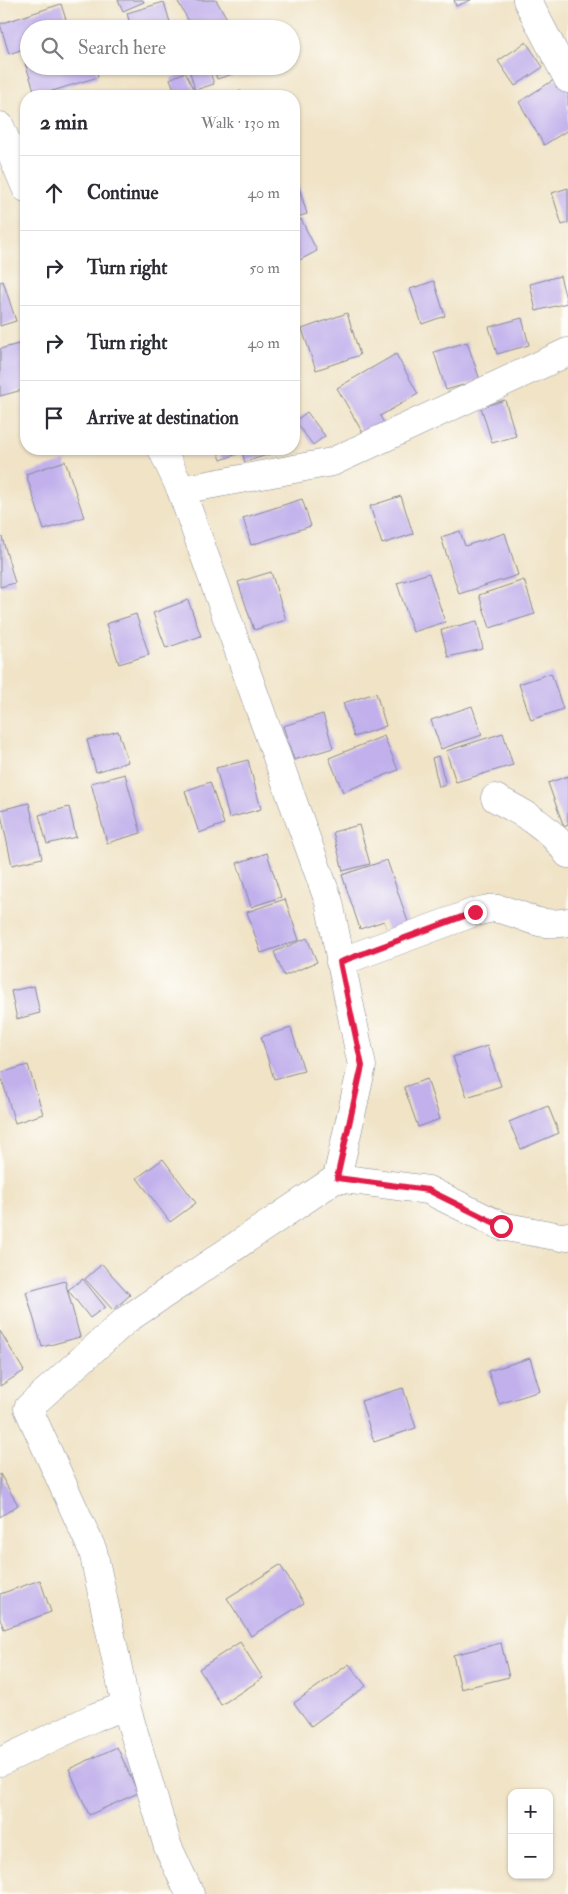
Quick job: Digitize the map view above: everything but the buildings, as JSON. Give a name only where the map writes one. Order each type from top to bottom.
[{"type":"street","points":[[527,0],[568,79]]},
{"type":"street","points":[[0,126],[20,174]]},
{"type":"street","points":[[181,490],[332,462],[568,352]]},
{"type":"street","points":[[165,455],[181,490],[329,902],[362,1066],[337,1178]]},
{"type":"street","points":[[495,798],[533,817],[559,840],[568,854]]},
{"type":"street","points":[[340,962],[475,912],[497,908],[530,921],[553,925],[568,922]]},
{"type":"street","points":[[190,1894],[168,1847],[126,1706],[93,1551],[28,1408],[126,1320],[337,1178],[428,1190],[501,1226],[561,1237],[568,1236]]},
{"type":"street","points":[[0,1762],[95,1717],[126,1706]]},
{"type":"route","points":[[475,912],[340,962],[362,1066],[337,1178],[428,1190],[501,1226]]}]
